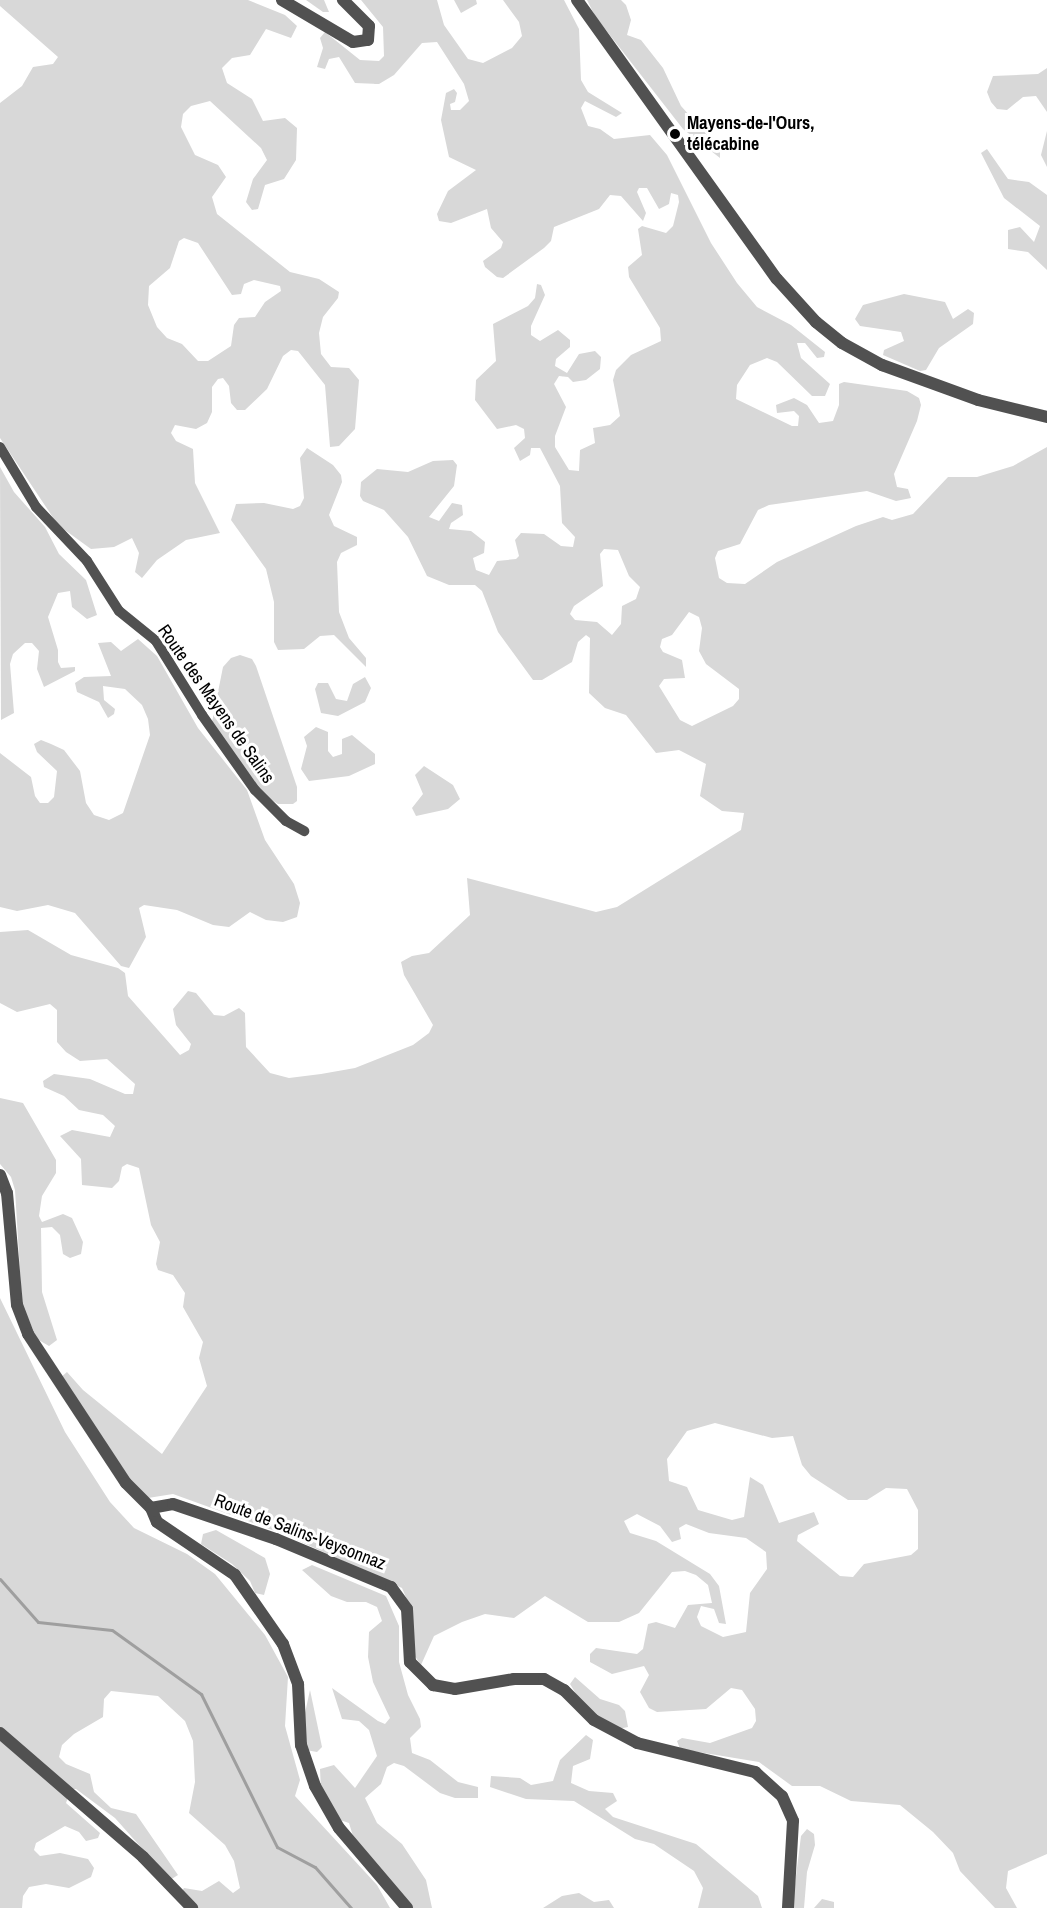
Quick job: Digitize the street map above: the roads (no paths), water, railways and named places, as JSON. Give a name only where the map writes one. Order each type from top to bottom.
[{"type":"street","points":[[282,0],[349,40],[365,41],[370,37],[369,26],[343,0]]},
{"type":"street","points":[[577,0],[777,279],[822,327],[882,365],[978,400],[1047,417]]},
{"type":"street","name":"Route des Mayens de Salins","points":[[0,447],[36,507],[87,561],[119,611],[156,641],[202,716],[255,790],[286,821],[304,831]]},
{"type":"street","points":[[1,1176],[8,1193],[17,1305],[28,1334],[126,1483],[151,1508],[157,1522],[235,1575],[283,1644],[298,1684],[302,1745],[315,1786],[343,1834],[407,1908]]},
{"type":"street","name":"Route de Salins-Veysonnaz","points":[[151,1508],[164,1503],[185,1508],[276,1539],[391,1587],[407,1609],[410,1662],[433,1685],[463,1688],[540,1678],[559,1686],[594,1720],[637,1743],[755,1772],[782,1796],[793,1821],[788,1908]]},
{"type":"street","points":[[0,1732],[143,1857],[192,1908]]},
{"type":"waterway","points":[[0,1579],[38,1622],[112,1630],[201,1694],[277,1847],[315,1867],[351,1908]]},
{"type":"place","name":"Mayens-de-l'Ours, télécabine","points":[[675,134]]}]
